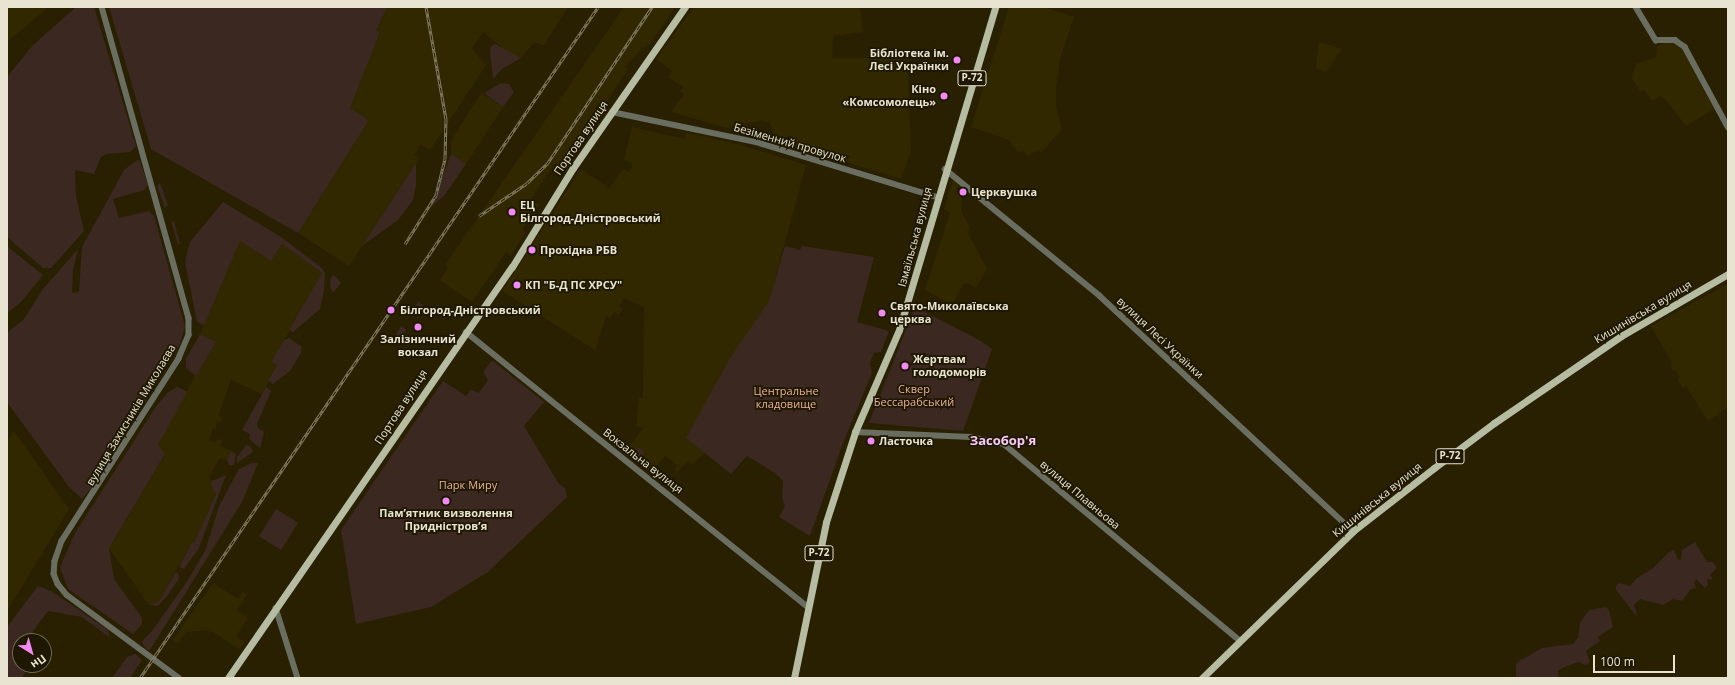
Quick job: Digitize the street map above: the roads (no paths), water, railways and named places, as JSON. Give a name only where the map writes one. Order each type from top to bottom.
[{"type":"main road","name":"Портова вулиця","points":[[228,678],[512,267],[612,112],[685,7]]},
{"type":"main road","name":"Ізмаїльська вулиця","points":[[794,678],[807,606],[826,522],[855,432],[899,330],[945,169],[995,7]]},
{"type":"main road","name":"Кишинівська вулиця","points":[[1202,678],[1239,640],[1353,531],[1494,424],[1621,336],[1728,274]]},
{"type":"street","name":"вулиця Захисників Миколаєва","points":[[102,7],[190,318],[189,335],[179,359],[62,541],[55,561],[54,574],[58,584],[67,595],[179,678]]},
{"type":"street","points":[[1636,7],[1656,40],[1675,40],[1685,47],[1728,127]]},
{"type":"street","name":"Безіменний провулок","points":[[612,112],[756,142],[937,197]]},
{"type":"street","name":"вулиця Лесі Українки","points":[[945,169],[1100,296],[1353,531]]},
{"type":"street","name":"Вокзальна вулиця","points":[[466,332],[807,606]]},
{"type":"street","name":"вулиця Плавньова","points":[[855,432],[921,434],[972,438],[1004,444],[1239,640]]},
{"type":"street","points":[[276,608],[298,678]]},
{"type":"railway","points":[[405,244],[436,195],[445,159],[446,119],[426,7]]},
{"type":"railway","points":[[140,678],[598,7]]},
{"type":"railway","points":[[479,216],[527,183],[547,164],[652,7]]},
{"type":"place","name":"Бібліотека ім. Лесі Українки","points":[[957,60]]},
{"type":"place","name":"Кіно «Комсомолець»","points":[[944,96]]},
{"type":"place","name":"Церквушка","points":[[963,192]]},
{"type":"place","name":"ЕЦ Білгород-Дністровський","points":[[512,212]]},
{"type":"place","name":"Прохідна РБВ","points":[[532,250]]},
{"type":"place","name":"КП \"Б-Д ПС ХРСУ\"","points":[[517,285]]},
{"type":"place","name":"Білгород-Дністровський","points":[[391,310]]},
{"type":"place","name":"Свято-Миколаївська церква","points":[[882,313]]},
{"type":"place","name":"Залізничний вокзал","points":[[418,327]]},
{"type":"place","name":"Жертвам голодоморів","points":[[905,366]]},
{"type":"place","name":"Ласточка","points":[[871,441]]},
{"type":"place","name":"Пам’ятник визволення Придністров’я","points":[[446,501]]},
{"type":"district","name":"Засобор'я","points":[[1003,440]]},
{"type":"park label","name":"Сквер Бессарабський","points":[[914,396]]},
{"type":"park label","name":"Центральне кладовище","points":[[786,398]]},
{"type":"park label","name":"Парк Миру","points":[[468,485]]}]
